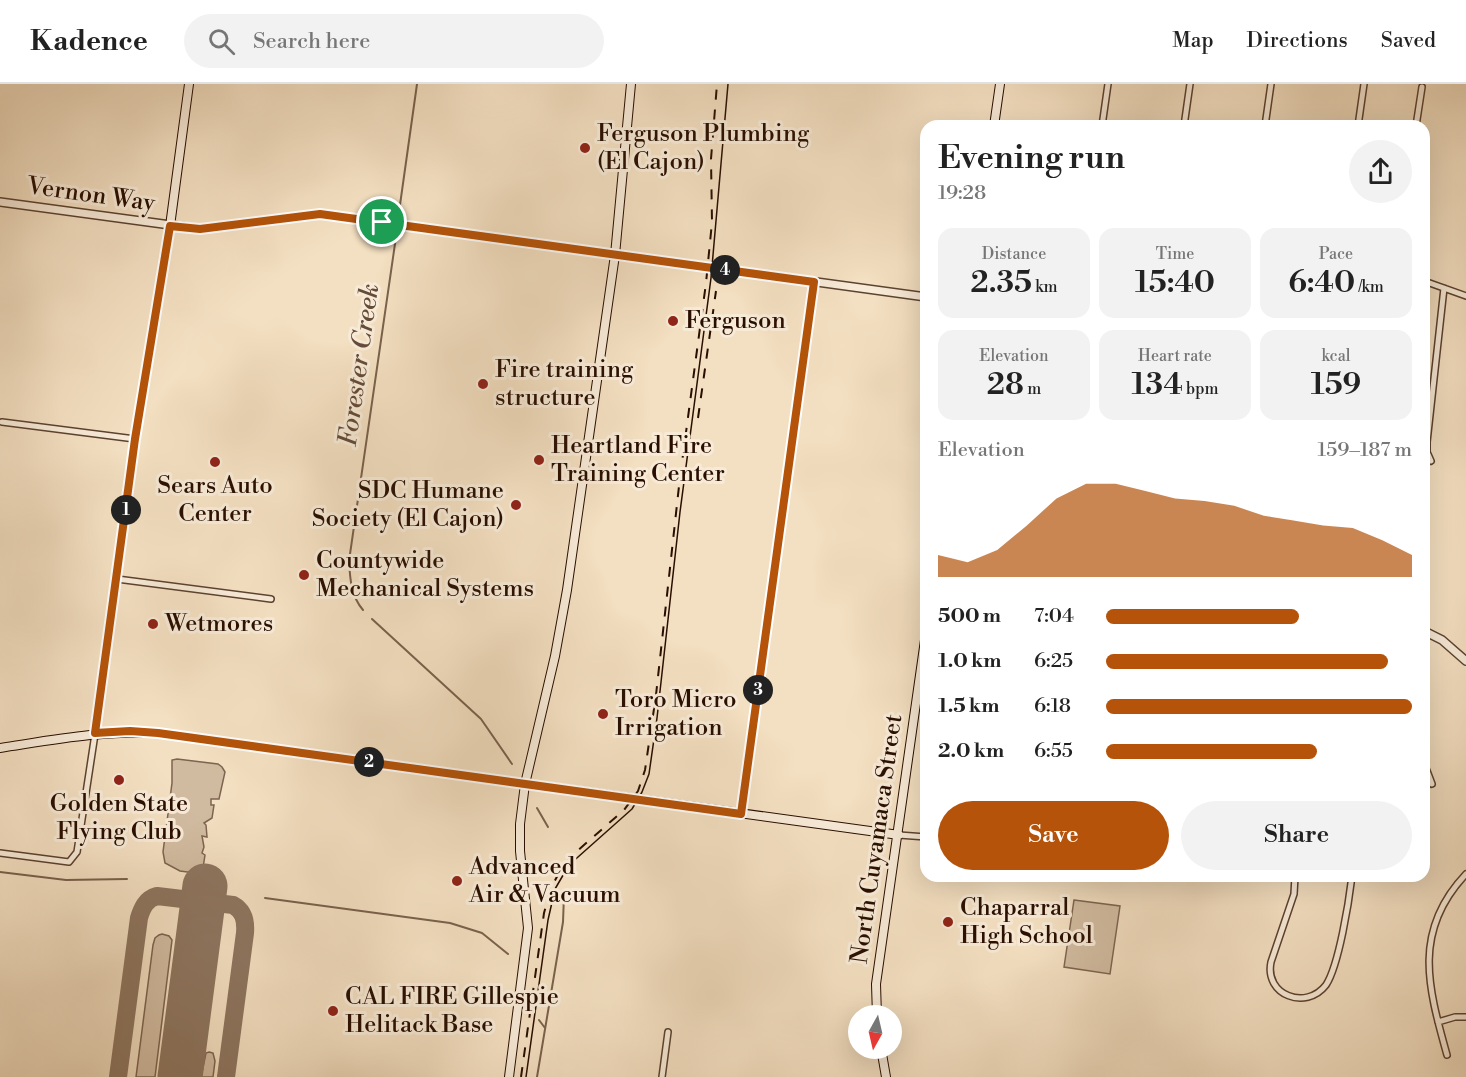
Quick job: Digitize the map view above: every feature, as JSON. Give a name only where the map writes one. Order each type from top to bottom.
[{"type":"main road","points":[[95,733],[135,439],[170,226],[189,84]]},
{"type":"main road","points":[[509,1077],[528,928],[520,851],[520,824],[525,784],[555,656],[567,590],[615,255],[631,84]]},
{"type":"main road","points":[[995,120],[1000,84]]},
{"type":"main road","name":"North Cuyamaca Street","points":[[877,1005],[876,984],[920,676]]},
{"type":"main road","points":[[0,748],[95,733],[130,731],[158,733],[898,835]]},
{"type":"main road","points":[[883,1059],[886,1077]]},
{"type":"street","points":[[1103,120],[1108,84]]},
{"type":"street","points":[[1185,120],[1190,84]]},
{"type":"street","points":[[1266,120],[1271,84]]},
{"type":"street","points":[[1359,120],[1364,84]]},
{"type":"street","points":[[1417,120],[1422,87]]},
{"type":"street","name":"Vernon Way","points":[[0,202],[200,229],[320,214],[920,296]]},
{"type":"street","points":[[741,814],[814,282]]},
{"type":"street","points":[[1430,283],[1466,296]]},
{"type":"street","points":[[1430,415],[1444,288]]},
{"type":"street","points":[[2,422],[135,439]]},
{"type":"street","points":[[117,579],[271,599]]},
{"type":"street","points":[[1430,634],[1442,640],[1466,661]]},
{"type":"street","points":[[0,853],[69,862],[77,852],[95,733]]},
{"type":"street","points":[[898,835],[920,837]]},
{"type":"street","points":[[1447,1055],[1428,972],[1430,938],[1442,907],[1453,888],[1466,874]]},
{"type":"street","points":[[1295,882],[1294,894],[1270,967],[1270,978],[1282,992],[1290,997],[1301,998],[1311,996],[1321,990],[1328,980],[1347,912],[1351,882]]},
{"type":"street","points":[[1438,1022],[1455,1017],[1466,1017]]},
{"type":"street","points":[[662,1077],[668,1032]]},
{"type":"shaded area","points":[[172,760],[218,764],[225,772],[219,799],[211,799],[211,805],[214,805],[212,818],[204,823],[207,837],[202,836],[204,847],[202,853],[205,855],[202,874],[180,871],[165,863],[163,852],[172,783]]},
{"type":"shaded area","points":[[1074,900],[1120,906],[1110,974],[1064,967]]},
{"type":"shaded area","points":[[162,934],[169,936],[172,940],[155,1077],[136,1077],[153,945],[155,938]]},
{"type":"shaded area","points":[[206,1053],[213,1053],[215,1061],[213,1077],[201,1077]]},
{"type":"waterway","name":"Forester Creek","points":[[398,219],[417,84]]},
{"type":"waterway","name":"Forester Creek","points":[[363,610],[354,593],[349,561],[397,230]]},
{"type":"waterway","name":"Forester Creek","points":[[372,619],[481,719],[512,764]]},
{"type":"waterway","name":"Forester Creek","points":[[537,808],[548,827]]},
{"type":"waterway","points":[[0,872],[66,880],[127,879]]},
{"type":"waterway","name":"Forester Creek","points":[[537,1077],[563,922],[564,895]]},
{"type":"waterway","points":[[265,898],[450,923],[482,933],[508,954]]},
{"type":"waterway","name":"Forester Creek","points":[[539,1020],[545,1028]]},
{"type":"taxiway","points":[[118,1077],[139,918],[145,904],[157,896],[233,905],[244,917],[245,933],[226,1077]]},
{"type":"runway","points":[[180,1077],[205,886]]},
{"type":"tram line","points":[[526,1077],[548,920],[555,889],[569,865],[632,809],[649,774],[711,278],[728,84]]},
{"type":"railway","points":[[521,1077],[544,913],[551,888],[561,869],[576,852],[624,810],[638,791],[645,770],[706,283],[712,222],[711,159],[717,84]]},
{"type":"railway","points":[[698,418],[716,291]]},
{"type":"place","name":"Ferguson Plumbing (El Cajon)","points":[[585,148]]},
{"type":"place","name":"Ferguson","points":[[673,321]]},
{"type":"place","name":"Fire training structure","points":[[483,384]]},
{"type":"place","name":"Heartland Fire Training Center","points":[[539,460]]},
{"type":"place","name":"Sears Auto Center","points":[[215,462]]},
{"type":"place","name":"SDC Humane Society (El Cajon)","points":[[516,505]]},
{"type":"place","name":"Countywide Mechanical Systems","points":[[304,575]]},
{"type":"place","name":"Wetmores","points":[[153,624]]},
{"type":"place","name":"Toro Micro Irrigation","points":[[603,714]]},
{"type":"place","name":"Golden State Flying Club","points":[[119,780]]},
{"type":"place","name":"Advanced Air & Vacuum","points":[[457,881]]},
{"type":"place","name":"Chaparral High School","points":[[948,922]]},
{"type":"place","name":"CAL FIRE Gillespie Helitack Base","points":[[333,1011]]},
{"type":"route","points":[[320,214],[382,222],[814,282],[741,814],[158,733],[130,731],[95,733],[135,439],[170,226],[200,229],[320,214]]}]
